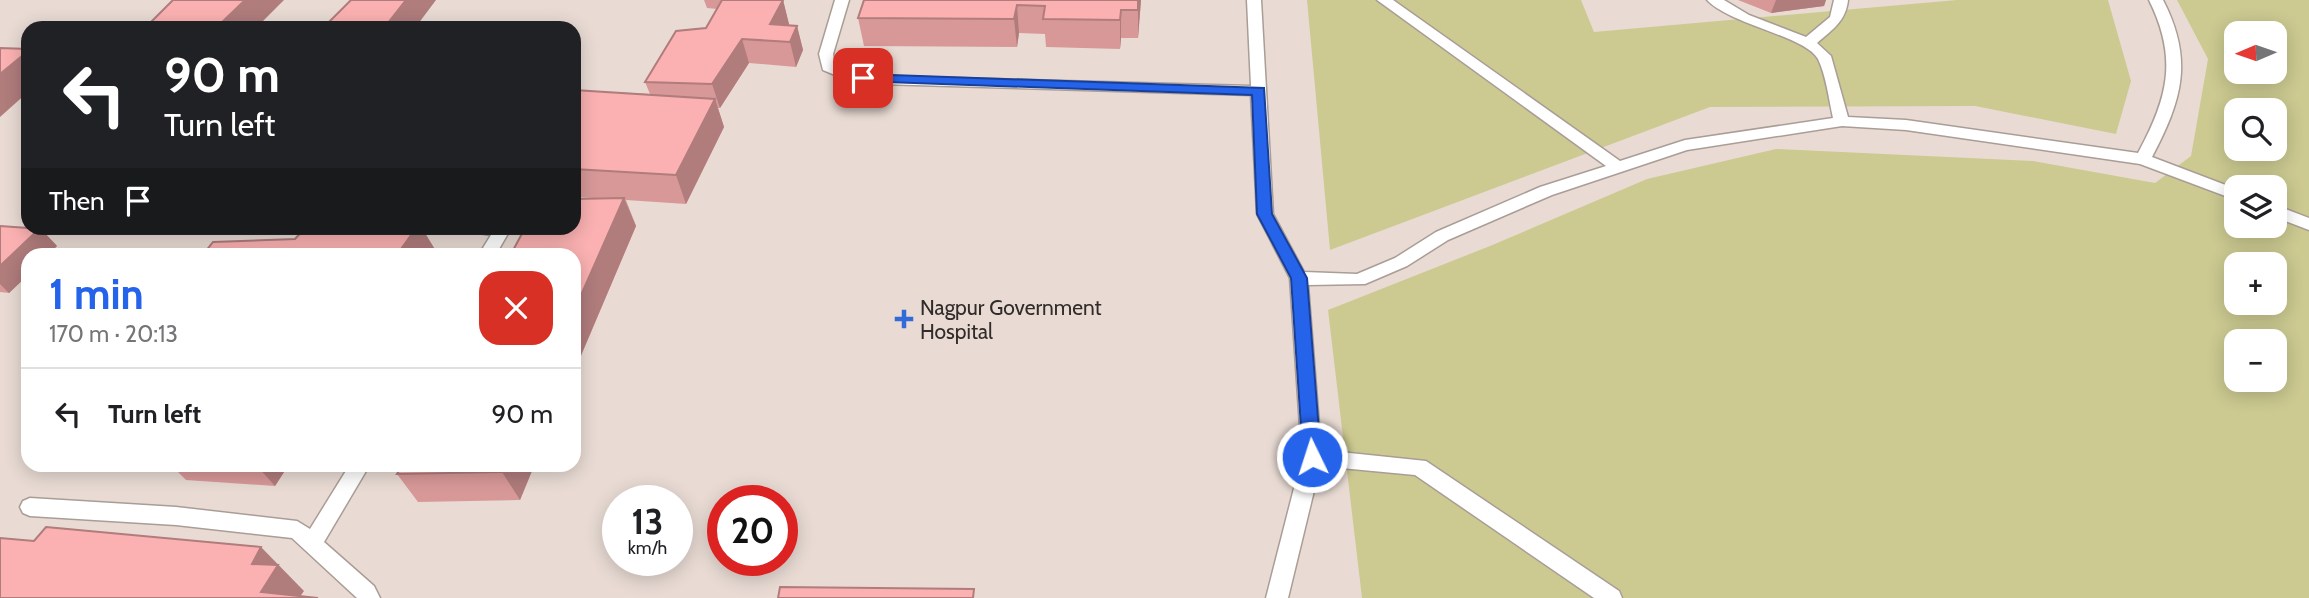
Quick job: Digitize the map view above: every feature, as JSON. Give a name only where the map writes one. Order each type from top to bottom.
[{"type":"lane","points":[[842,0],[826,54],[828,67],[847,76],[880,80],[1259,91]]},
{"type":"lane","points":[[1254,0],[1265,214],[1299,278],[1312,457],[1277,598]]},
{"type":"lane","points":[[1384,0],[1618,167]]},
{"type":"lane","points":[[1714,0],[1744,18],[1808,43],[1824,56],[1842,121]]},
{"type":"lane","points":[[1808,43],[1835,20],[1840,12],[1841,0]]},
{"type":"lane","points":[[2143,159],[2159,130],[2175,87],[2174,40],[2156,0]]},
{"type":"lane","points":[[1299,278],[1359,279],[1401,262],[1442,236],[1545,191],[1685,145],[1842,121],[1906,125],[2143,159],[2224,190]]},
{"type":"lane","points":[[2287,216],[2309,224]]},
{"type":"lane","points":[[1312,457],[1419,467],[1611,598]]},
{"type":"lane","points":[[312,543],[355,472]]},
{"type":"lane","points":[[30,507],[176,516],[297,530],[369,598]]},
{"type":"shaded area","points":[[1307,0],[1581,0],[1594,32],[1957,0],[2108,0],[2131,81],[2116,134],[1975,106],[1710,107],[1330,250]]},
{"type":"shaded area","points":[[2177,0],[2309,0],[2309,598],[1362,598],[1328,310],[1490,246],[1647,179],[1776,149],[2033,161],[2155,183],[2191,156],[2208,59]]},
{"type":"building","points":[[173,0],[245,0],[223,21],[152,21]]},
{"type":"building","points":[[351,0],[406,0],[390,21],[330,21]]},
{"type":"building","points":[[722,0],[783,0],[770,24],[797,26],[790,42],[742,39],[712,84],[645,82],[676,31],[706,28]]},
{"type":"building","points":[[864,0],[1138,0],[1138,10],[1121,10],[1120,20],[1043,19],[1045,6],[1017,5],[1014,19],[858,18]]},
{"type":"building","points":[[0,48],[21,49],[21,57],[0,74]]},
{"type":"building","points":[[581,90],[715,99],[676,175],[581,169]]},
{"type":"building","points":[[624,198],[581,295],[581,248],[514,248],[521,235],[581,235],[581,199]]},
{"type":"building","points":[[0,226],[21,228],[21,235],[33,235],[0,266]]},
{"type":"building","points":[[299,235],[411,235],[402,248],[208,248],[213,242],[295,239]]},
{"type":"building","points":[[398,472],[502,472],[397,474]]},
{"type":"building","points":[[46,527],[261,547],[252,564],[278,565],[261,592],[318,598],[0,598],[0,538],[34,541]]},
{"type":"building","points":[[780,587],[974,589],[973,598],[778,598]]},
{"type":"place","name":"Nagpur Government Hospital","points":[[904,319]]},
{"type":"route","points":[[863,78],[1259,91],[1265,214],[1299,278],[1312,457]]}]
